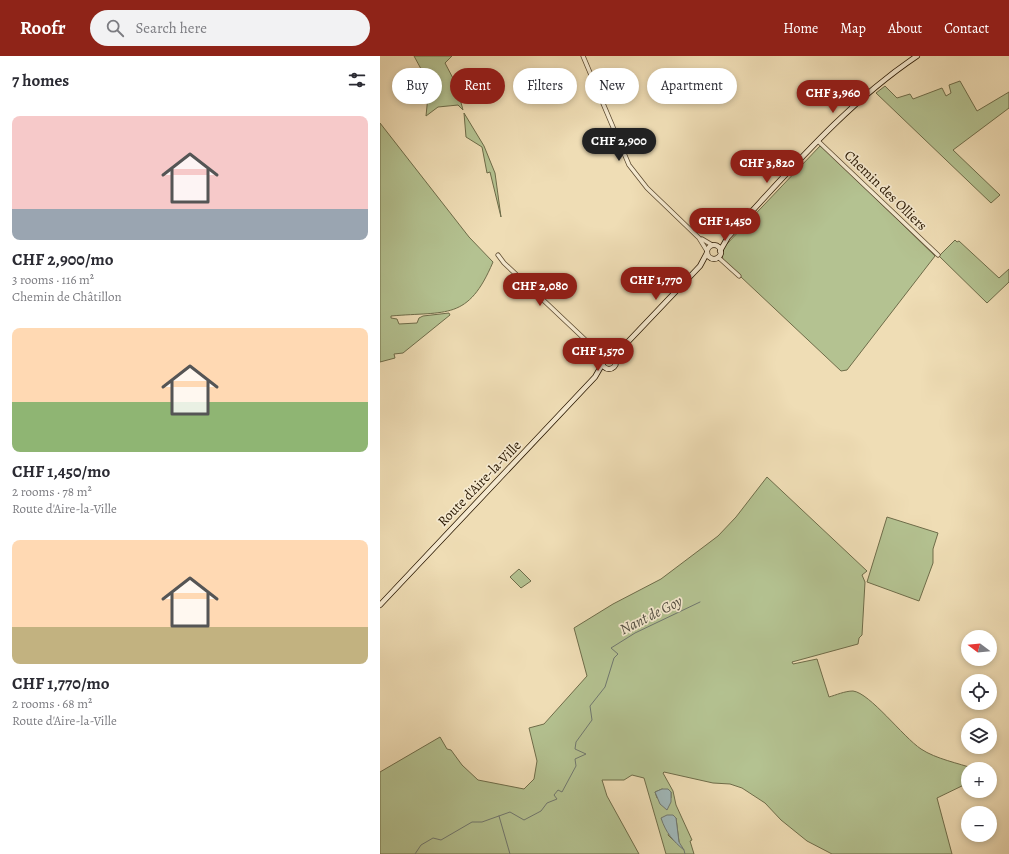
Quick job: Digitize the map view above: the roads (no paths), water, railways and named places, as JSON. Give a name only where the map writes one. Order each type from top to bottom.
[{"type":"main road","points":[[700,266],[716,258],[728,237],[818,141],[868,93],[917,56]]},
{"type":"main road","points":[[623,347],[614,366],[609,369],[605,367],[603,362],[609,355],[623,347],[700,266],[707,252],[713,245],[728,237]]},
{"type":"main road","points":[[713,245],[720,251]]},
{"type":"main road","points":[[707,252],[709,256],[716,258]]},
{"type":"main road","points":[[609,355],[614,357],[616,362]]},
{"type":"main road","name":"Route d'Aire-la-Ville","points":[[380,605],[595,377],[603,362]]},
{"type":"main road","name":"Route d'Aire-la-Ville","points":[[595,377],[609,369]]},
{"type":"street","points":[[583,56],[629,165],[647,188],[699,238],[707,252]]},
{"type":"street","name":"Chemin des Olliers","points":[[818,141],[938,255]]},
{"type":"street","points":[[699,238],[713,245]]},
{"type":"street","points":[[498,255],[504,263],[594,348],[603,362]]},
{"type":"street","points":[[716,258],[739,276]]},
{"type":"street","points":[[594,348],[609,355]]},
{"type":"water","points":[[662,789],[668,789],[671,792],[671,802],[667,810],[660,804],[655,792]]},
{"type":"water","points":[[667,815],[673,815],[676,818],[679,842],[684,850],[673,840],[665,828],[661,818]]},
{"type":"waterway","name":"Nant de Goy","points":[[415,854],[421,845],[433,838],[441,840],[472,822],[482,822],[510,812],[524,820],[541,811],[547,803],[557,799],[554,795],[558,790],[562,792],[576,766],[575,759],[586,754],[575,749],[576,742],[592,720],[590,706],[605,687],[614,658],[618,654],[611,648],[635,633],[700,602]]},
{"type":"waterway","points":[[499,816],[510,854]]},
{"type":"waterway","points":[[684,850],[685,854]]}]
